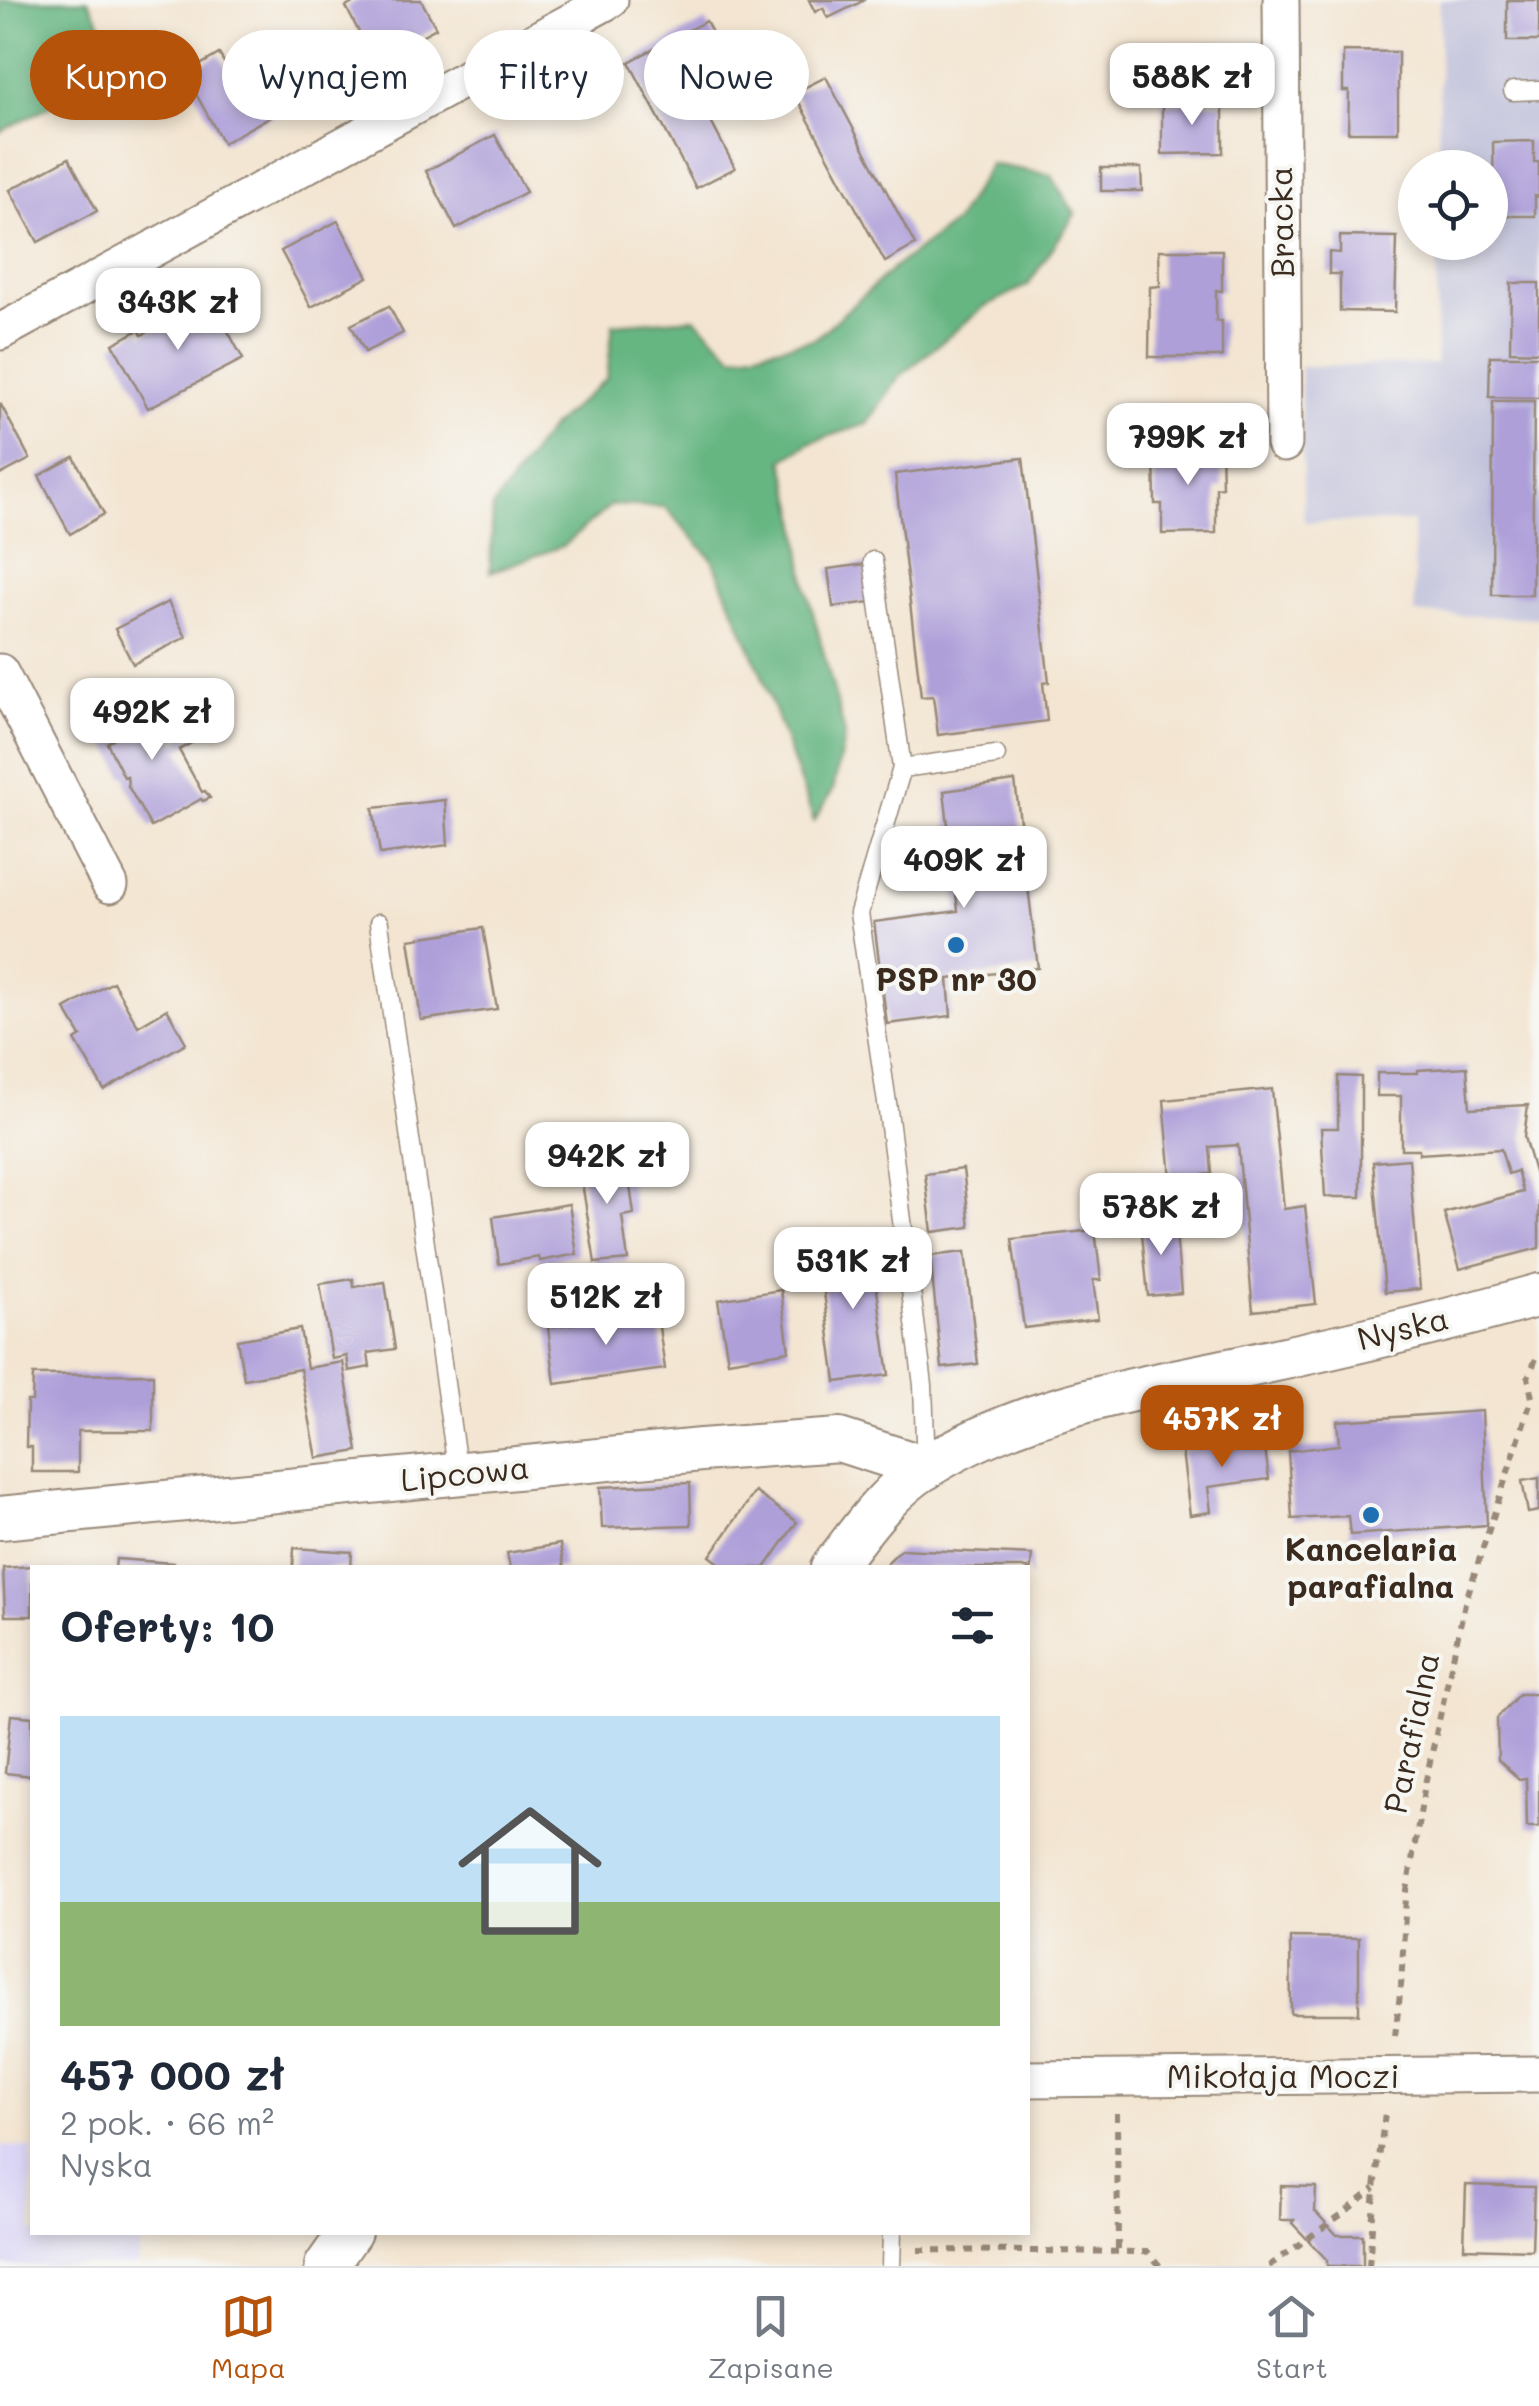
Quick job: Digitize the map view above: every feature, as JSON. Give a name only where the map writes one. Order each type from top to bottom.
[{"type":"street","points":[[0,332],[610,0]]},
{"type":"street","name":"Bracka","points":[[1281,0],[1284,444]]},
{"type":"street","points":[[0,672],[110,886]]},
{"type":"street","name":"Nyska","points":[[834,1565],[890,1494],[926,1468],[1012,1423],[1068,1406],[1311,1352],[1539,1295]]},
{"type":"street","name":"Lipcowa","points":[[0,1518],[840,1440],[926,1468]]},
{"type":"street","name":"Mikołaja Moczi","points":[[1030,2079],[1539,2074]]},
{"type":"street","points":[[326,2266],[348,2235]]},
{"type":"lane","points":[[1513,90],[1539,90]]},
{"type":"lane","points":[[874,561],[902,768],[859,913],[922,1385],[926,1468]]},
{"type":"lane","points":[[902,768],[996,755]]},
{"type":"lane","points":[[379,923],[458,1475]]},
{"type":"path","name":"Parafialna","points":[[1369,2266],[1401,1986],[1406,1896],[1425,1784],[1466,1603],[1532,1398],[1528,1377],[1539,1352]]},
{"type":"path","points":[[1116,2078],[1118,2252]]},
{"type":"path","points":[[1269,2266],[1375,2188]]},
{"type":"path","points":[[891,2249],[1148,2252],[1160,2266]]},
{"type":"shaded area","points":[[1440,0],[1539,0],[1539,618],[1415,614],[1413,522],[1304,522],[1300,367],[1436,364],[1437,260],[1508,260],[1508,150],[1438,150]]},
{"type":"shaded area","points":[[0,2146],[30,2148],[30,2235],[140,2235],[138,2266],[0,2266]]},
{"type":"green space","points":[[0,0],[88,0],[104,30],[30,30],[30,116],[0,132]]},
{"type":"green space","points":[[990,164],[1051,175],[1075,214],[1028,285],[984,307],[899,377],[867,424],[811,442],[783,460],[796,510],[806,586],[845,734],[833,790],[814,821],[761,673],[713,560],[665,507],[611,505],[563,546],[490,572],[493,507],[550,428],[607,378],[613,324],[695,318],[734,356],[815,339],[895,267],[955,222]]},
{"type":"building","points":[[358,0],[421,0],[436,28],[358,30],[346,7]]},
{"type":"building","points":[[809,0],[865,0],[828,18],[823,8],[815,12]]},
{"type":"building","points":[[1507,0],[1539,0],[1539,41],[1507,41]]},
{"type":"building","points":[[706,21],[711,30],[689,30]]},
{"type":"building","points":[[1343,51],[1398,52],[1398,132],[1348,132],[1349,91],[1343,91]]},
{"type":"building","points":[[219,54],[222,59],[222,120],[264,120],[223,143],[202,105],[202,64]]},
{"type":"building","points":[[644,54],[644,90],[629,62]]},
{"type":"building","points":[[826,77],[915,245],[885,262],[809,120],[809,86]]},
{"type":"building","points":[[1162,103],[1223,103],[1223,153],[1162,154]]},
{"type":"building","points":[[660,120],[710,120],[735,168],[696,188]]},
{"type":"building","points":[[495,135],[526,192],[456,229],[426,171]]},
{"type":"building","points":[[1534,141],[1534,162],[1539,162],[1535,216],[1508,216],[1508,150],[1493,150],[1493,142]]},
{"type":"building","points":[[69,158],[97,211],[38,242],[10,190]]},
{"type":"building","points":[[1101,168],[1141,168],[1142,191],[1101,191]]},
{"type":"building","points":[[338,221],[368,277],[311,307],[281,251]]},
{"type":"building","points":[[1340,236],[1397,237],[1395,312],[1340,311],[1340,274],[1329,274],[1329,252],[1340,253]]},
{"type":"building","points":[[1159,250],[1222,250],[1222,291],[1216,290],[1216,321],[1222,321],[1222,357],[1149,357],[1150,287],[1160,286]]},
{"type":"building","points":[[1511,283],[1539,283],[1539,352],[1510,351]]},
{"type":"building","points":[[210,298],[243,359],[148,408],[113,344],[139,330],[142,335]]},
{"type":"building","points":[[389,306],[403,333],[365,352],[351,325]]},
{"type":"building","points":[[1490,356],[1539,356],[1539,398],[1489,397]]},
{"type":"building","points":[[1493,401],[1534,401],[1532,595],[1492,595]]},
{"type":"building","points":[[0,403],[30,459],[0,475]]},
{"type":"building","points":[[1221,447],[1222,487],[1216,488],[1216,533],[1162,534],[1162,504],[1155,504],[1154,448]]},
{"type":"building","points":[[74,457],[104,514],[70,534],[39,476]]},
{"type":"building","points":[[1023,458],[1049,682],[1043,683],[1047,721],[938,735],[933,696],[921,697],[895,474]]},
{"type":"building","points":[[866,564],[871,602],[833,607],[828,569]]},
{"type":"building","points":[[168,602],[186,637],[133,664],[115,629]]},
{"type":"building","points":[[141,698],[151,717],[158,713],[175,743],[189,735],[193,742],[179,750],[202,792],[210,798],[201,799],[151,827],[107,743],[113,739],[103,719]]},
{"type":"building","name":"PSP nr 30","points":[[1015,781],[1038,968],[948,979],[951,1016],[887,1024],[874,922],[958,911],[944,791]]},
{"type":"building","points":[[445,800],[448,845],[380,854],[373,808]]},
{"type":"building","points":[[483,928],[497,1009],[421,1020],[409,939]]},
{"type":"building","points":[[113,982],[138,1026],[167,1009],[186,1043],[104,1090],[75,1040],[81,1036],[65,1009]]},
{"type":"building","points":[[1467,1067],[1470,1108],[1528,1105],[1524,1137],[1539,1190],[1539,1248],[1460,1269],[1444,1213],[1523,1192],[1517,1171],[1508,1174],[1501,1149],[1419,1154],[1419,1149],[1401,1149],[1401,1096],[1377,1096],[1377,1073]]},
{"type":"building","points":[[1338,1076],[1361,1077],[1361,1197],[1325,1197],[1321,1128],[1338,1128]]},
{"type":"building","points":[[1272,1089],[1284,1209],[1305,1206],[1316,1304],[1253,1311],[1238,1145],[1210,1147],[1212,1174],[1171,1178],[1164,1100]]},
{"type":"building","points":[[626,1158],[634,1214],[622,1216],[628,1260],[595,1263],[579,1164]]},
{"type":"building","points":[[1409,1159],[1420,1289],[1385,1292],[1373,1162]]},
{"type":"building","points":[[963,1169],[970,1227],[932,1232],[925,1174]]},
{"type":"building","points":[[569,1204],[577,1254],[499,1264],[493,1217]]},
{"type":"building","points":[[1175,1220],[1181,1293],[1148,1296],[1141,1223]]},
{"type":"building","points":[[1095,1230],[1101,1280],[1093,1280],[1098,1319],[1024,1328],[1012,1239]]},
{"type":"building","points":[[870,1241],[889,1375],[836,1382],[818,1248]]},
{"type":"building","points":[[965,1252],[978,1364],[942,1368],[930,1256]]},
{"type":"building","points":[[353,1279],[354,1287],[385,1282],[395,1349],[368,1353],[370,1367],[349,1371],[347,1356],[332,1359],[320,1284]]},
{"type":"building","points":[[781,1290],[789,1351],[728,1361],[718,1300]]},
{"type":"building","points":[[657,1313],[665,1369],[555,1384],[548,1327]]},
{"type":"building","points":[[300,1329],[307,1368],[343,1362],[358,1451],[317,1458],[300,1369],[244,1379],[237,1340]]},
{"type":"building","points":[[153,1374],[153,1431],[78,1431],[78,1472],[32,1472],[32,1447],[26,1447],[27,1401],[32,1401],[33,1375]]},
{"type":"building","points":[[1482,1411],[1487,1525],[1350,1535],[1348,1516],[1292,1519],[1288,1451],[1339,1445],[1337,1421]]},
{"type":"building","points":[[1264,1440],[1269,1479],[1208,1487],[1211,1512],[1190,1515],[1182,1451]]},
{"type":"building","points":[[1539,1478],[1539,1511],[1528,1513],[1522,1481]]},
{"type":"building","points":[[690,1483],[691,1525],[602,1528],[600,1487]]},
{"type":"building","points":[[755,1492],[797,1522],[767,1565],[722,1565],[710,1556]]},
{"type":"building","points":[[560,1544],[564,1565],[509,1565],[507,1553]]},
{"type":"building","points":[[294,1548],[352,1552],[351,1565],[293,1565]]},
{"type":"building","points":[[901,1549],[1032,1555],[1030,1577],[1030,1565],[885,1565]]},
{"type":"building","points":[[116,1559],[173,1563],[173,1565],[115,1565]]},
{"type":"building","points":[[30,1566],[30,1616],[5,1616],[3,1568]]},
{"type":"building","points":[[1519,1694],[1539,1694],[1539,1827],[1527,1827],[1526,1778],[1519,1779],[1498,1760],[1497,1718]]},
{"type":"building","points":[[11,1715],[30,1717],[30,1776],[5,1773]]},
{"type":"building","points":[[1290,1937],[1359,1938],[1359,2014],[1291,2014]]},
{"type":"building","points":[[1466,2185],[1534,2187],[1532,2250],[1464,2248]]},
{"type":"building","points":[[1281,2186],[1316,2187],[1315,2211],[1337,2235],[1363,2235],[1363,2266],[1327,2266],[1327,2260],[1292,2223],[1294,2220],[1280,2220]]},
{"type":"place","name":"PSP nr 30","points":[[956,945]]},
{"type":"place","name":"Kancelaria parafialna","points":[[1371,1515]]}]
